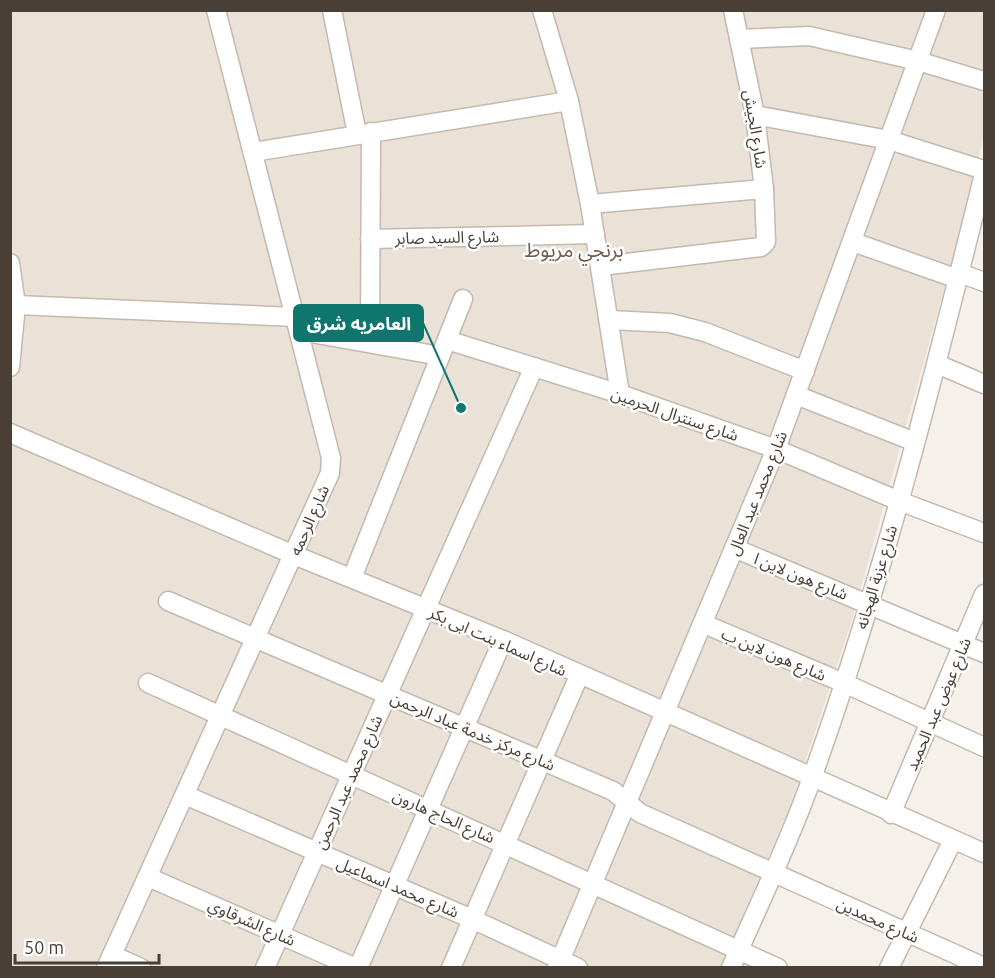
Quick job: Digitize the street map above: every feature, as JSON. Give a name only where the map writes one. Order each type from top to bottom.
[{"type":"street","name":"شارع الرحمه","points":[[109,961],[325,486],[331,458],[216,10]]},
{"type":"street","points":[[332,10],[364,133],[370,239],[370,344]]},
{"type":"street","points":[[542,10],[569,101],[590,204],[620,394]]},
{"type":"street","name":"شارع الجيش","points":[[600,266],[761,247],[768,236],[755,115],[733,10]]},
{"type":"street","name":"شارع محمد عبد العال","points":[[559,963],[776,449],[936,10]]},
{"type":"street","points":[[739,39],[809,36],[918,61],[984,81]]},
{"type":"street","points":[[253,152],[569,101]]},
{"type":"street","points":[[755,115],[889,140],[984,172]]},
{"type":"street","name":"شارع عزبة الهجانه","points":[[731,968],[812,778],[844,683],[899,501],[937,364],[984,172]]},
{"type":"street","points":[[590,204],[764,189]]},
{"type":"street","name":"شارع السيد صابر","points":[[370,239],[595,234]]},
{"type":"street","points":[[853,242],[984,282]]},
{"type":"street","points":[[10,263],[16,305],[10,367]]},
{"type":"street","points":[[352,578],[463,299]]},
{"type":"street","name":"شارع سنترال الحرمين","points":[[16,305],[298,324],[370,344],[443,348],[534,367],[620,394],[776,449],[899,501],[984,533]]},
{"type":"street","points":[[610,320],[682,326],[729,340],[805,371]]},
{"type":"street","points":[[937,364],[984,384]]},
{"type":"street","name":"شارع محمد عبد الرحمن","points":[[265,968],[534,367]]},
{"type":"street","points":[[796,395],[915,442]]},
{"type":"street","name":"شارع اسماء بنت ابى بكر","points":[[10,433],[294,555],[502,640],[984,854]]},
{"type":"street","name":"شارع هون لاين ا","points":[[734,548],[984,653]]},
{"type":"street","name":"شارع عوض عبد الحميد","points":[[891,814],[984,594]]},
{"type":"street","name":"شارع مركز خدمة عباد الرحمن","points":[[168,601],[613,791],[640,813],[771,873]]},
{"type":"street","name":"شارع هون لاين ب","points":[[704,624],[844,683],[984,747]]},
{"type":"street","points":[[357,968],[502,640]]},
{"type":"street","points":[[451,968],[579,676]]},
{"type":"street","name":"شارع الحاج هارون","points":[[148,683],[778,968]]},
{"type":"street","name":"شارع محمد اسماعيل","points":[[185,795],[472,919],[559,963],[578,968]]},
{"type":"street","points":[[889,968],[953,840]]},
{"type":"street","name":"شارع محمدين","points":[[771,873],[984,967]]},
{"type":"street","name":"شارع الشرقاوي","points":[[148,877],[357,968]]},
{"type":"street","points":[[109,961],[141,968]]},
{"type":"shaded area","points":[[10,11],[984,11],[984,135],[970,196],[852,620],[791,805],[721,967],[11,967]]},
{"type":"place","name":"العامريه شرق","points":[[461,408]]},
{"type":"district","name":"برنجي مريوط","points":[[574,250]]}]
